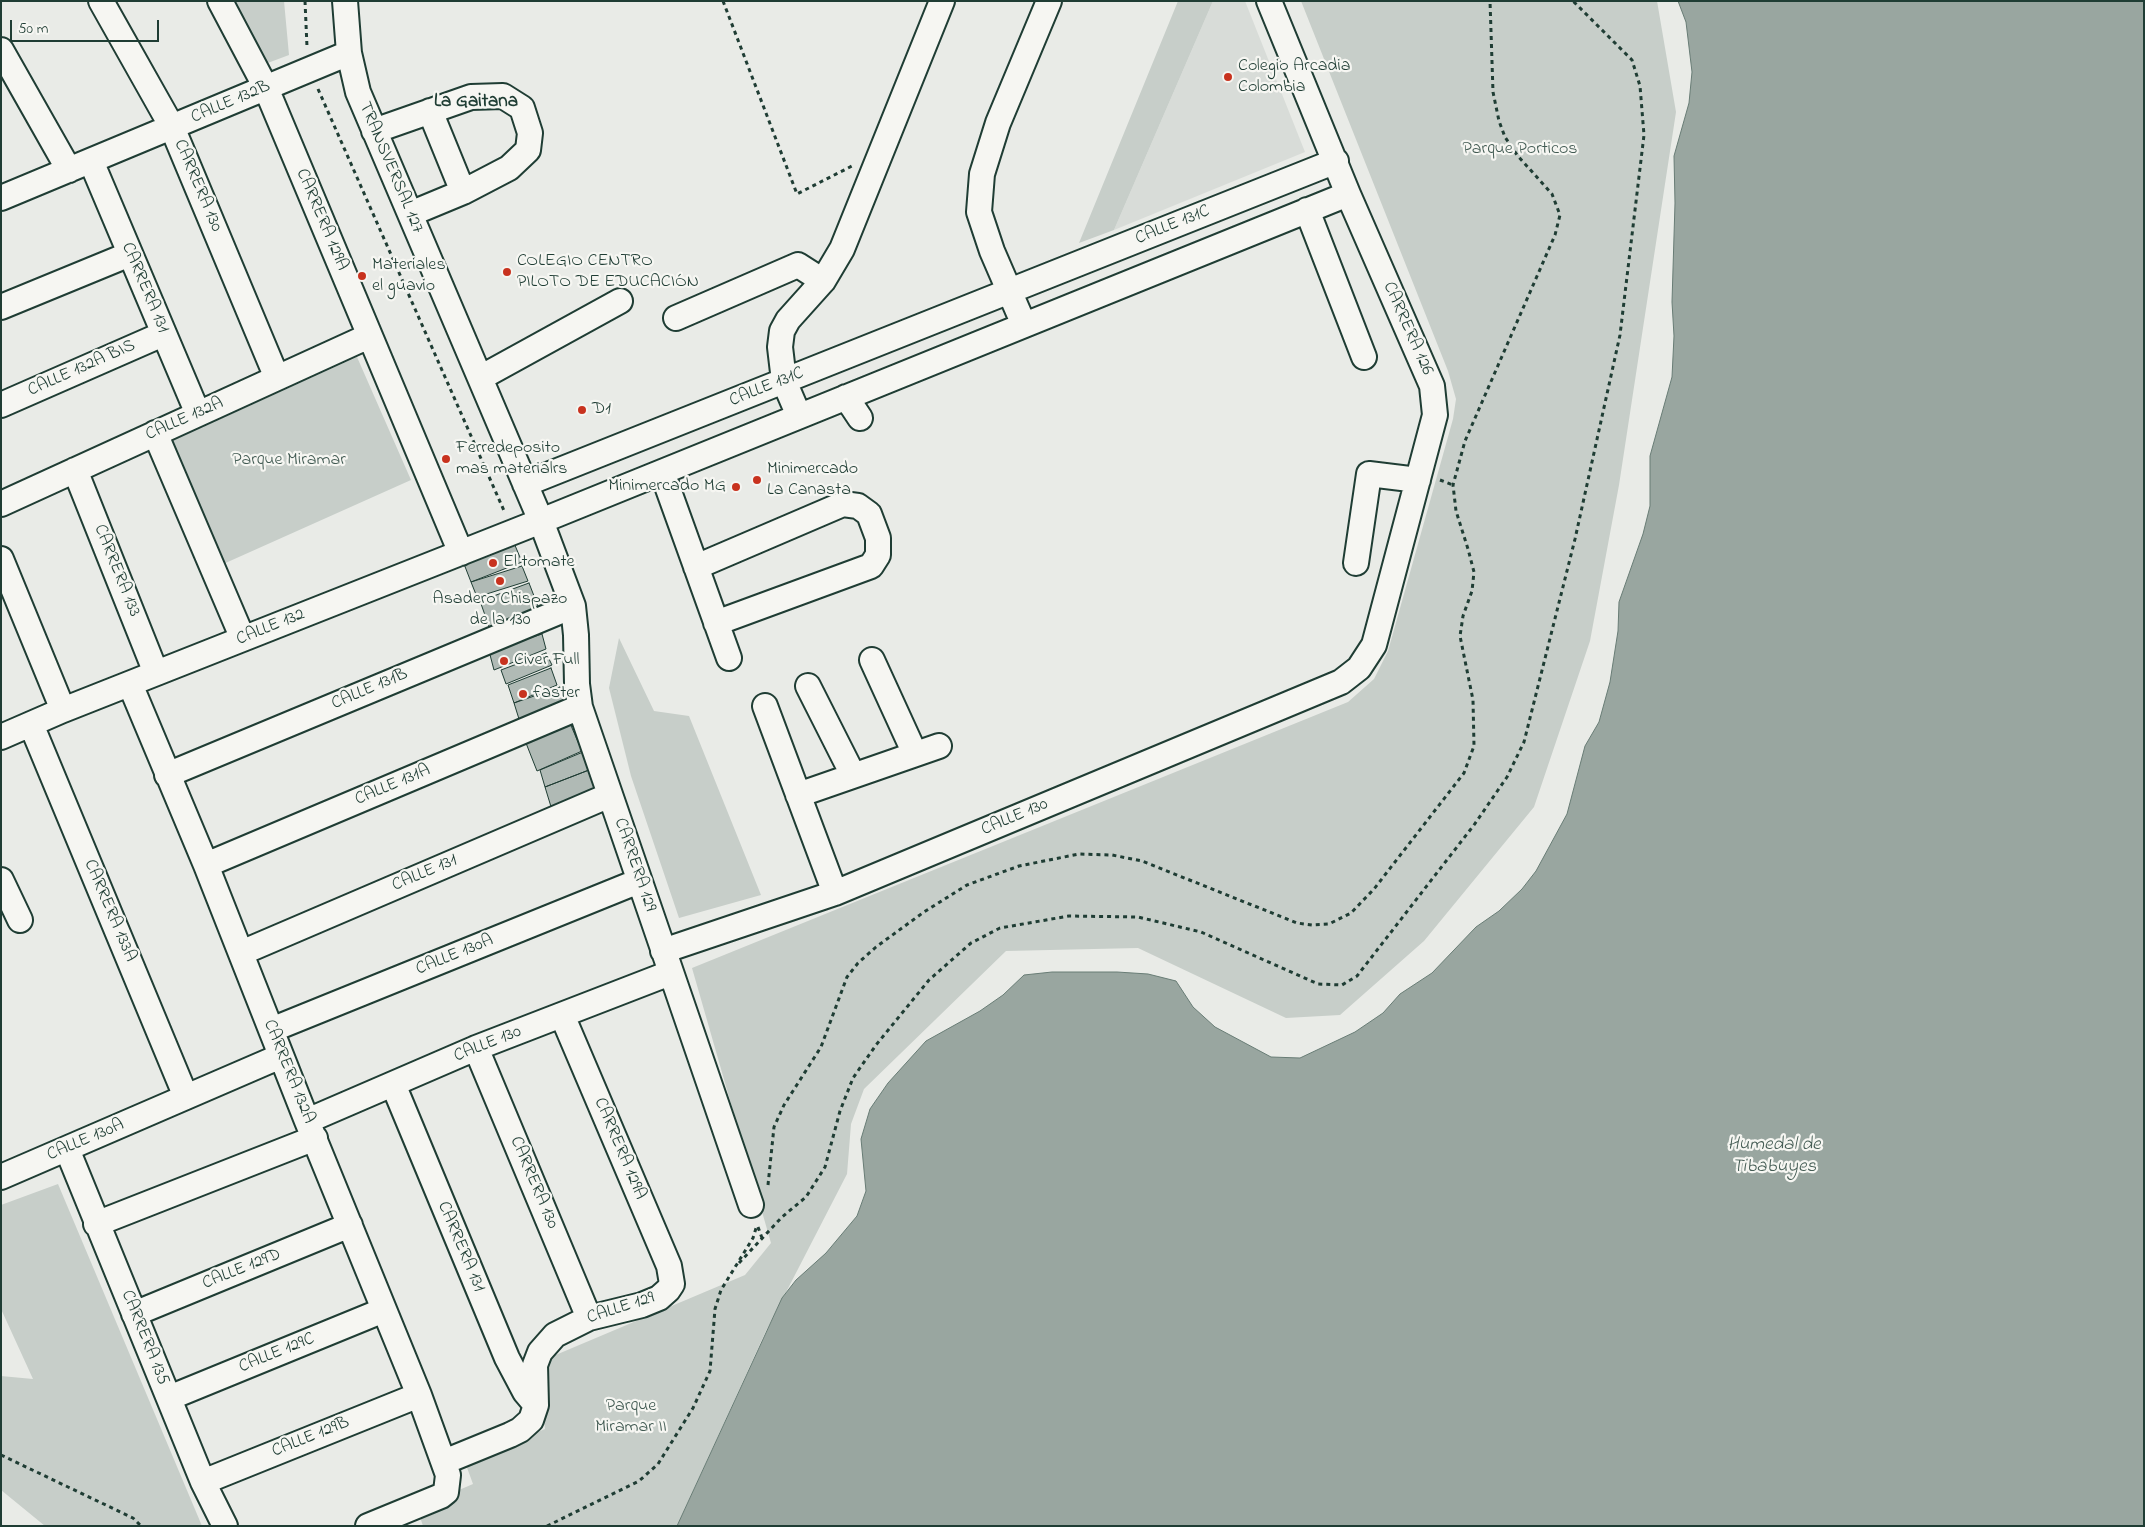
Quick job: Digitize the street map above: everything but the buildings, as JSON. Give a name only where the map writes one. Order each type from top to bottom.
[{"type":"street","name":"CARRERA 130","points":[[101,1],[172,127],[277,378]]},
{"type":"street","name":"CARRERA 129A","points":[[220,1],[266,88],[461,553]]},
{"type":"street","name":"TRANSVERSAL 127","points":[[345,1],[349,53],[358,92],[541,521]]},
{"type":"street","points":[[799,416],[784,381],[780,347],[782,331],[788,320],[822,281],[842,250],[942,1]]},
{"type":"street","points":[[1024,325],[992,251],[979,212],[982,174],[998,123],[1049,1]]},
{"type":"street","name":"CARRERA 126","points":[[1269,1],[1348,194],[1432,386],[1435,416],[1374,645],[1359,668]]},
{"type":"street","name":"CARRERA 131","points":[[1,50],[80,166],[130,254],[198,414]]},
{"type":"street","name":"CALLE 132B","points":[[1,198],[349,53]]},
{"type":"street","points":[[374,131],[471,97],[503,96],[522,108],[530,133],[528,150],[509,168],[463,192],[410,214]]},
{"type":"street","points":[[430,111],[463,192]]},
{"type":"street","name":"CALLE 131C","points":[[525,484],[1336,161]]},
{"type":"street","name":"CALLE 131C","points":[[541,521],[1348,194]]},
{"type":"street","points":[[1307,210],[1364,357]]},
{"type":"street","points":[[1,307],[130,254]]},
{"type":"street","points":[[676,318],[798,265],[822,281]]},
{"type":"street","points":[[480,378],[620,300]]},
{"type":"street","name":"CALLE 132A BIS","points":[[1,405],[163,334]]},
{"type":"street","name":"CALLE 132A","points":[[1,504],[369,336]]},
{"type":"street","points":[[846,397],[860,418]]},
{"type":"street","points":[[155,434],[243,639]]},
{"type":"street","name":"CARRERA 133","points":[[76,470],[156,673]]},
{"type":"street","points":[[662,472],[729,658]]},
{"type":"street","points":[[1356,563],[1368,474],[1418,480]]},
{"type":"street","points":[[696,567],[843,504],[858,506],[869,514],[878,538],[878,555],[871,566],[716,623]]},
{"type":"street","name":"CARRERA 129","points":[[541,521],[573,606],[580,707],[670,973],[759,1203]]},
{"type":"street","name":"CALLE 132","points":[[1,737],[63,710],[541,521]]},
{"type":"street","points":[[1,559],[63,710]]},
{"type":"street","name":"CALLE 131B","points":[[167,775],[573,606]]},
{"type":"street","points":[[872,660],[915,754]]},
{"type":"street","name":"CALLE 130","points":[[663,951],[835,893],[1342,682],[1359,668]]},
{"type":"street","name":"CARRERA 132A","points":[[130,684],[206,865],[281,1056],[419,1395],[444,1462]]},
{"type":"street","points":[[808,686],[854,776]]},
{"type":"street","points":[[765,706],[835,893]]},
{"type":"street","name":"CALLE 131A","points":[[206,865],[580,707]]},
{"type":"street","name":"CARRERA 133A","points":[[31,724],[186,1097]]},
{"type":"street","points":[[798,795],[939,746]]},
{"type":"street","name":"CALLE 131","points":[[240,953],[610,795]]},
{"type":"street","points":[[1,880],[20,920]]},
{"type":"street","name":"CALLE 130A","points":[[271,1030],[639,881]]},
{"type":"street","name":"CALLE 130","points":[[96,1224],[311,1130],[393,1084],[476,1048],[670,973]]},
{"type":"street","name":"CARRERA 129A","points":[[562,1015],[669,1266],[672,1284]]},
{"type":"street","name":"CARRERA 130","points":[[476,1048],[589,1318]]},
{"type":"street","name":"CALLE 130A","points":[[1,1177],[281,1056]]},
{"type":"street","name":"CARRERA 131","points":[[393,1084],[507,1358],[525,1392],[536,1405]]},
{"type":"street","name":"CARRERA 135","points":[[67,1149],[96,1224],[203,1482],[225,1526]]},
{"type":"street","name":"CALLE 129D","points":[[134,1314],[350,1225]]},
{"type":"street","name":"CALLE 129","points":[[536,1405],[535,1364],[540,1352],[555,1335],[589,1318],[642,1305],[659,1298],[672,1284]]},
{"type":"street","name":"CALLE 129C","points":[[169,1398],[384,1310]]},
{"type":"street","name":"CALLE 129B","points":[[203,1482],[419,1395]]},
{"type":"street","points":[[368,1526],[413,1517],[446,1492],[448,1475],[444,1462],[520,1430],[531,1420],[536,1405]]},
{"type":"path","points":[[304,1],[310,70],[513,532]]},
{"type":"path","points":[[723,1],[798,194],[882,151]]},
{"type":"path","points":[[547,1526],[639,1481],[658,1464],[693,1408],[710,1371],[714,1309],[721,1290],[753,1238],[774,1127],[784,1105],[821,1047],[847,977],[858,963],[876,947],[924,912],[967,885],[1020,866],[1079,854],[1112,855],[1142,861],[1297,923],[1312,925],[1329,924],[1351,913],[1374,889],[1464,773],[1474,746],[1473,700],[1460,636],[1463,616],[1472,591],[1474,572],[1456,512],[1453,485],[1465,441],[1555,235],[1560,215],[1552,194],[1517,154],[1505,137],[1499,121],[1493,92],[1490,1]]},
{"type":"path","points":[[732,1270],[782,1217],[806,1197],[825,1167],[840,1111],[853,1078],[876,1045],[929,980],[971,943],[1000,928],[1069,916],[1138,917],[1201,932],[1318,984],[1342,985],[1357,976],[1474,825],[1507,777],[1524,742],[1575,539],[1620,335],[1644,135],[1640,86],[1632,60],[1573,1]]},
{"type":"path","points":[[1,1455],[133,1518],[141,1526]]},
{"type":"shaded area","name":"Colegio Arcadia Colombia","points":[[1213,1],[1245,1],[1305,152],[1114,230]]},
{"type":"green space","points":[[232,1],[284,1],[289,55],[265,64]]},
{"type":"green space","points":[[1178,1],[1213,1],[1114,230],[1079,243]]},
{"type":"green space","name":"Parque Porticos","points":[[1301,1],[1657,1],[1676,112],[1619,485],[1590,641],[1534,807],[1424,941],[1340,1015],[1286,1018],[1138,948],[1006,951],[864,1089],[851,1124],[847,1174],[765,1333],[677,1526],[423,1526],[417,1508],[473,1484],[465,1462],[545,1429],[539,1362],[745,1275],[771,1243],[692,968],[1348,702],[1374,679],[1388,651],[1453,419],[1456,399],[1448,371]]},
{"type":"green space","name":"Parque Miramar","points":[[357,357],[411,480],[221,565],[167,443]]},
{"type":"green space","points":[[619,638],[654,711],[689,716],[761,895],[679,918],[631,776],[609,688]]},
{"type":"green space","points":[[58,1184],[202,1526],[45,1526],[1,1490],[1,1376],[33,1379],[1,1309],[1,1205]]},
{"type":"water","name":"Humedal de Tibabuyes","points":[[1678,1],[2144,1],[2144,1526],[677,1526],[782,1298],[796,1280],[826,1253],[857,1216],[866,1191],[861,1139],[870,1109],[888,1083],[926,1041],[980,1011],[1003,995],[1024,975],[1052,972],[1117,972],[1148,974],[1176,981],[1193,1007],[1215,1027],[1271,1057],[1300,1058],[1355,1032],[1383,1013],[1400,994],[1432,973],[1476,927],[1499,911],[1522,889],[1536,871],[1567,814],[1585,746],[1599,722],[1610,682],[1618,631],[1619,602],[1643,534],[1650,506],[1650,456],[1672,377],[1674,336],[1672,302],[1675,203],[1674,156],[1689,103],[1692,72],[1686,22]]},
{"type":"place","name":"Colegio Arcadia Colombia","points":[[1228,77]]},
{"type":"place","name":"COLEGIO CENTRO PILOTO DE EDUCACIÓN","points":[[507,272]]},
{"type":"place","name":"Materiales el guavio","points":[[362,276]]},
{"type":"place","name":"D1","points":[[582,410]]},
{"type":"place","name":"Ferredeposito mas materialrs","points":[[446,459]]},
{"type":"place","name":"Minimercado La Canasta","points":[[757,480]]},
{"type":"place","name":"Minimercado MG","points":[[736,487]]},
{"type":"place","name":"El tomate","points":[[493,563]]},
{"type":"place","name":"Asadero Chispazo de la 130","points":[[500,581]]},
{"type":"place","name":"Civer Full","points":[[504,661]]},
{"type":"place","name":"faster","points":[[523,694]]},
{"type":"district","name":"La Gaitana","points":[[476,103]]},
{"type":"park label","name":"Parque Miramar II","points":[[631,1417]]}]
